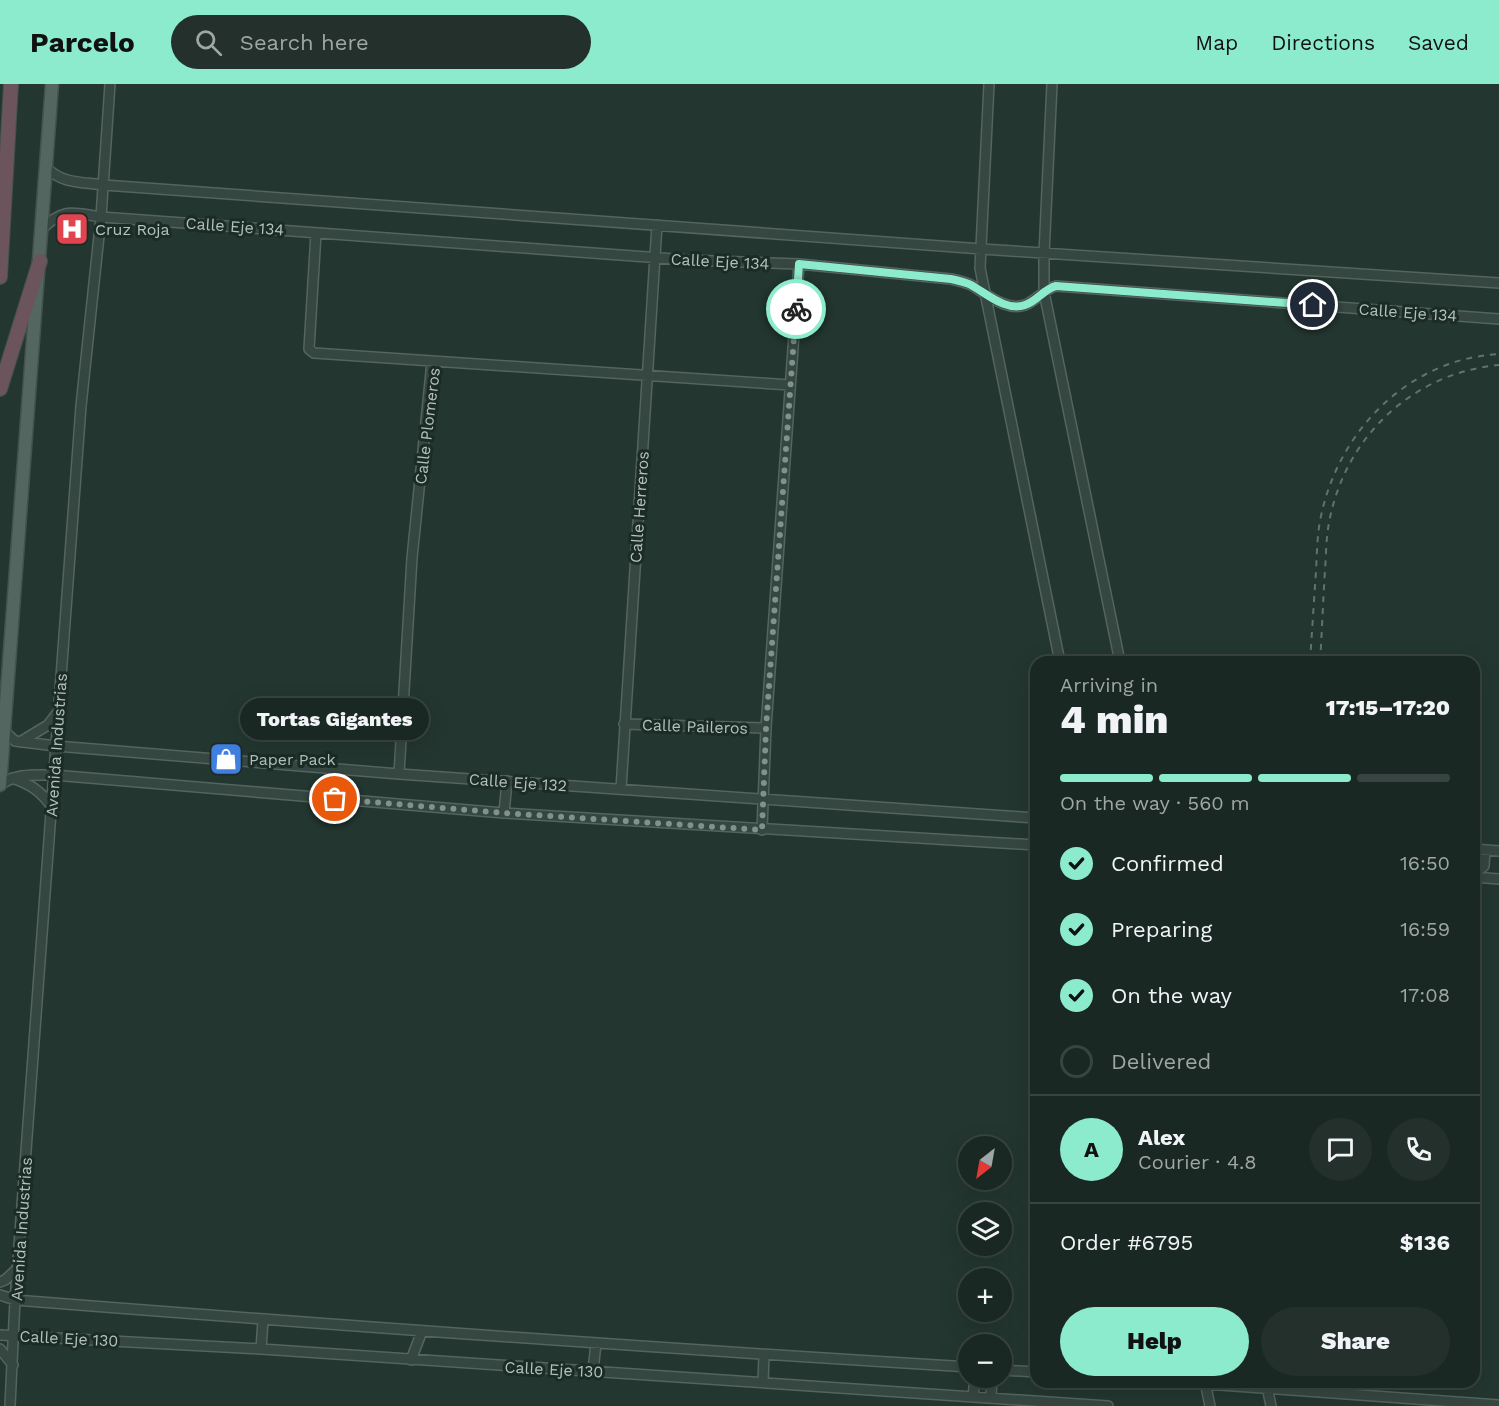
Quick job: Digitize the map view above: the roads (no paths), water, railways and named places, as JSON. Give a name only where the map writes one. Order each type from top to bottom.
[{"type":"highway","points":[[0,278],[11,84]]},
{"type":"highway","points":[[0,389],[40,261]]},
{"type":"main road","points":[[3,783],[4,731],[52,84]]},
{"type":"street","name":"Avenida Industrias","points":[[10,1406],[15,1300],[81,406],[104,185],[110,84]]},
{"type":"street","points":[[989,84],[980,268],[1059,656]]},
{"type":"street","points":[[1052,84],[1044,292],[1119,656]]},
{"type":"street","name":"Calle Eje 134","points":[[47,168],[54,175],[65,180],[104,185],[1044,254],[1499,283]]},
{"type":"street","name":"Calle Eje 134","points":[[42,229],[55,216],[61,214],[656,257],[799,264],[951,279],[968,284],[1011,306],[1027,305],[1056,286],[1499,319]]},
{"type":"street","name":"Calle Herreros","points":[[621,789],[657,225]]},
{"type":"street","points":[[316,232],[310,351],[432,362]]},
{"type":"street","points":[[762,830],[766,728],[799,264]]},
{"type":"street","name":"Calle Plomeros","points":[[399,774],[412,558],[432,362],[790,385]]},
{"type":"street","points":[[20,742],[48,724],[58,712]]},
{"type":"street","name":"Calle Paileros","points":[[624,724],[766,728]]},
{"type":"street","name":"Calle Eje 132","points":[[4,731],[20,742],[56,747],[399,774],[1030,818]]},
{"type":"street","name":"Calle Eje 132","points":[[3,783],[23,775],[54,776],[504,813],[1030,845]]},
{"type":"street","points":[[504,813],[507,781]]},
{"type":"street","points":[[3,783],[26,783],[38,790],[52,807]]},
{"type":"street","points":[[1480,850],[1499,851]]},
{"type":"street","points":[[1480,870],[1484,866],[1485,850]]},
{"type":"street","points":[[1480,877],[1499,879]]},
{"type":"street","points":[[0,1282],[18,1268]]},
{"type":"street","name":"Calle Eje 130","points":[[0,1295],[15,1300],[263,1320],[958,1366]]},
{"type":"street","points":[[261,1349],[263,1320]]},
{"type":"street","points":[[411,1360],[422,1331]]},
{"type":"street","name":"Calle Eje 130","points":[[0,1335],[261,1349],[1108,1406]]},
{"type":"street","points":[[593,1371],[596,1342]]},
{"type":"street","points":[[0,1349],[13,1365]]},
{"type":"street","points":[[763,1382],[764,1355]]},
{"type":"street","points":[[1012,1371],[1030,1372]]},
{"type":"street","points":[[973,1397],[974,1388]]},
{"type":"street","points":[[991,1398],[992,1388]]},
{"type":"street","points":[[1206,1388],[1210,1406]]},
{"type":"street","points":[[1267,1388],[1271,1406]]},
{"type":"street","points":[[1301,1388],[1499,1405]]},
{"type":"railway","points":[[1310,656],[1317,544],[1321,516],[1330,485],[1344,455],[1362,428],[1383,405],[1408,385],[1436,369],[1466,359],[1499,354]]},
{"type":"railway","points":[[1320,656],[1328,529],[1335,497],[1348,467],[1364,441],[1385,417],[1409,397],[1437,382],[1467,371],[1499,365]]},
{"type":"place","name":"Cruz Roja","points":[[72,229]]},
{"type":"place","name":"Paper Pack","points":[[226,759]]},
{"type":"place","name":"Tortas Gigantes","points":[[335,799]]}]
